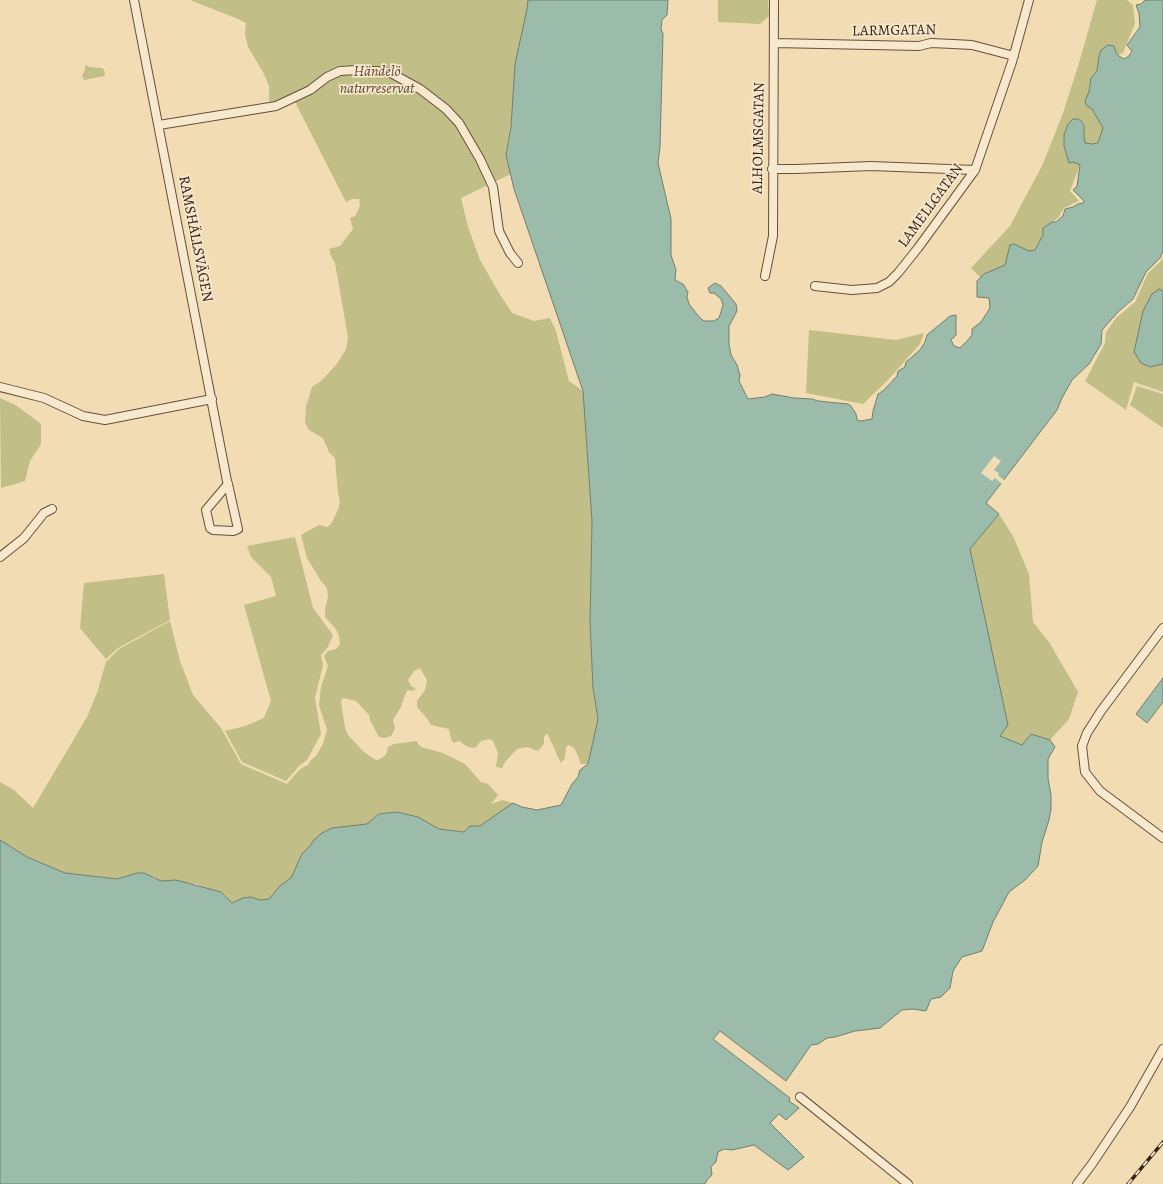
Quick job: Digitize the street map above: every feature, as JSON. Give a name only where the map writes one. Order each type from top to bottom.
[{"type":"street","name":"RAMSHÄLLSVÄGEN","points":[[134,0],[238,529],[233,531],[213,530],[210,528],[206,510],[228,484]]},
{"type":"street","name":"ALHOLMSGATAN","points":[[765,276],[773,236],[772,169],[774,0]]},
{"type":"street","name":"LAMELLGATAN","points":[[815,286],[852,290],[877,288],[889,282],[918,248],[975,170],[1014,56],[1029,0]]},
{"type":"street","name":"LARMGATAN","points":[[774,43],[919,46],[931,43],[959,44],[972,45],[1014,56]]},
{"type":"street","points":[[159,125],[276,106],[310,90],[327,77],[340,71],[357,70],[389,72],[420,89],[446,109],[458,123],[480,159],[493,187],[499,231],[510,253],[518,263]]},
{"type":"street","points":[[772,169],[871,166],[975,170]]},
{"type":"street","points":[[0,388],[44,398],[83,416],[105,420],[212,399]]},
{"type":"street","points":[[0,557],[24,538],[44,513],[52,509]]},
{"type":"street","points":[[1163,628],[1101,711],[1087,733],[1082,746],[1085,772],[1100,791],[1163,838]]},
{"type":"street","points":[[1077,1184],[1130,1107],[1163,1049]]},
{"type":"street","points":[[800,1098],[908,1184]]},
{"type":"green space","name":"Händelö naturreservat","points":[[190,0],[530,0],[506,155],[511,174],[461,198],[468,227],[480,260],[499,293],[512,313],[534,321],[550,318],[556,331],[569,381],[583,391],[592,521],[590,622],[593,688],[598,719],[588,764],[581,764],[575,749],[569,745],[566,747],[565,758],[561,763],[547,733],[544,737],[544,744],[538,751],[527,747],[517,749],[505,762],[502,768],[496,767],[498,753],[493,741],[490,739],[481,741],[475,748],[468,747],[459,741],[454,743],[451,739],[449,729],[431,725],[417,707],[417,701],[425,690],[427,680],[420,668],[414,671],[408,680],[411,686],[416,689],[412,691],[408,690],[405,695],[401,707],[393,720],[395,729],[391,736],[385,738],[379,737],[369,715],[356,701],[343,698],[341,702],[345,727],[348,735],[363,751],[374,759],[378,760],[386,755],[388,747],[394,744],[416,741],[421,747],[443,753],[465,764],[481,782],[488,784],[498,795],[491,804],[502,800],[513,803],[480,826],[470,826],[464,832],[439,829],[418,817],[379,814],[368,824],[332,828],[322,834],[302,854],[292,878],[281,885],[270,899],[260,900],[251,897],[243,898],[232,903],[224,894],[196,884],[161,881],[152,876],[137,873],[117,879],[65,873],[27,857],[0,840],[0,782],[14,790],[33,808],[87,717],[97,693],[106,662],[119,649],[170,621],[180,661],[193,695],[221,728],[241,764],[287,784],[300,769],[308,765],[316,756],[323,744],[327,730],[319,705],[321,687],[328,666],[324,656],[328,651],[336,649],[340,644],[339,635],[325,617],[328,597],[327,588],[307,558],[301,535],[319,525],[327,527],[331,524],[340,502],[335,458],[329,452],[323,438],[309,430],[305,423],[306,407],[312,387],[321,381],[337,364],[346,349],[348,337],[335,263],[329,249],[340,246],[353,229],[350,218],[355,216],[360,206],[359,199],[352,199],[346,202],[293,98],[275,103],[269,101],[269,86],[264,74],[248,47],[245,34],[246,23]]},
{"type":"green space","points":[[718,0],[768,0],[769,16],[760,24],[718,22]]},
{"type":"green space","points":[[1097,0],[1127,0],[1133,5],[1135,23],[1123,53],[1117,55],[1124,59],[1129,56],[1132,51],[1127,45],[1140,27],[1139,13],[1136,5],[1141,4],[1145,0],[1163,0],[1116,176],[986,316],[990,308],[989,298],[977,297],[977,281],[980,277],[971,268],[1010,226],[1043,164],[1063,113]],"holes":[[[1080,165],[1077,186],[1073,190],[1084,201],[1083,203],[1065,209],[1063,216],[1056,222],[1053,222],[1058,218],[1064,208],[1079,201],[1070,191]]]},
{"type":"green space","points":[[86,65],[89,67],[102,68],[105,73],[104,76],[84,80],[82,76]]},
{"type":"green space","points":[[1163,257],[1163,392],[1134,382],[1126,410],[1085,381],[1105,343],[1106,332],[1116,318],[1135,302],[1148,273],[1161,261]]},
{"type":"green space","points":[[809,330],[896,340],[924,333],[920,344],[888,380],[863,404],[806,393]]},
{"type":"green space","points":[[1137,386],[1163,394],[1163,428],[1130,405]]},
{"type":"green space","points":[[0,398],[17,406],[41,424],[41,444],[30,461],[25,481],[1,488]]},
{"type":"green space","points":[[999,514],[1013,536],[1029,574],[1033,622],[1049,642],[1078,692],[1069,719],[1050,740],[1031,734],[1022,745],[1000,736],[970,549]]},
{"type":"green space","points":[[295,537],[313,608],[333,635],[328,647],[321,655],[323,665],[315,698],[321,734],[307,760],[299,766],[286,781],[242,762],[225,731],[245,726],[264,718],[271,701],[244,605],[276,596],[271,577],[251,557],[247,546]]},
{"type":"green space","points":[[164,574],[170,620],[118,648],[106,659],[80,628],[84,583]]},
{"type":"shaded area","points":[[528,0],[668,0],[667,15],[662,20],[661,29],[663,34],[660,147],[658,163],[671,219],[671,255],[676,270],[675,280],[683,284],[688,292],[687,297],[689,304],[704,321],[714,321],[719,318],[723,305],[721,299],[714,293],[710,293],[708,288],[715,283],[721,286],[736,304],[737,311],[729,326],[729,344],[731,355],[737,365],[740,375],[739,381],[748,399],[765,397],[772,394],[848,404],[856,414],[857,420],[861,421],[872,419],[878,394],[884,390],[897,376],[898,371],[905,367],[906,362],[920,350],[927,335],[950,316],[956,315],[956,335],[951,340],[954,346],[960,348],[967,341],[972,335],[972,329],[981,322],[990,308],[989,298],[977,297],[977,281],[984,274],[1005,265],[1010,245],[1014,244],[1029,251],[1035,250],[1043,235],[1043,228],[1052,222],[1056,222],[1063,216],[1065,209],[1083,203],[1084,201],[1073,190],[1077,186],[1080,165],[1073,162],[1069,163],[1064,146],[1064,135],[1068,124],[1073,119],[1078,119],[1084,126],[1085,143],[1098,143],[1103,128],[1092,109],[1086,105],[1085,101],[1089,92],[1091,78],[1097,71],[1101,50],[1108,45],[1114,46],[1116,53],[1119,56],[1124,59],[1129,56],[1132,51],[1127,45],[1140,27],[1139,13],[1136,5],[1141,4],[1145,0],[1163,0],[1163,252],[1160,258],[1146,272],[1133,299],[1118,312],[1102,330],[1101,344],[1089,364],[1072,380],[1057,410],[986,503],[999,514],[970,549],[1008,725],[1000,736],[1022,745],[1031,734],[1050,740],[1055,747],[1048,759],[1051,809],[1042,842],[1038,866],[1025,880],[1009,892],[993,922],[982,951],[962,957],[953,971],[950,988],[941,997],[931,999],[926,1011],[913,1009],[902,1010],[880,1028],[855,1031],[827,1038],[818,1044],[811,1045],[786,1081],[720,1031],[713,1039],[790,1098],[789,1101],[799,1108],[786,1120],[779,1114],[770,1123],[804,1157],[788,1170],[754,1145],[732,1150],[724,1149],[718,1152],[716,1162],[711,1167],[712,1175],[705,1184],[0,1184],[0,840],[27,857],[65,873],[117,879],[137,873],[144,873],[161,881],[176,880],[221,892],[232,903],[243,898],[251,897],[260,900],[269,899],[281,885],[291,878],[302,854],[314,840],[322,833],[332,828],[367,824],[379,814],[397,812],[418,817],[439,829],[464,832],[470,826],[480,826],[513,803],[522,807],[537,810],[561,805],[572,784],[578,777],[580,770],[588,764],[598,719],[593,688],[590,622],[592,521],[583,391],[514,189],[506,155],[511,127],[515,64]]},
{"type":"shaded area","points":[[1159,289],[1163,291],[1163,364],[1150,367],[1141,363],[1134,352],[1143,311],[1152,294]]},
{"type":"shaded area","points":[[1163,678],[1163,702],[1147,723],[1136,714]]},
{"type":"pier","points":[[994,456],[1001,461],[994,470],[999,473],[998,475],[1005,481],[1002,484],[995,478],[992,481],[981,473]]},
{"type":"railway","points":[[1128,1184],[1163,1142]]}]
